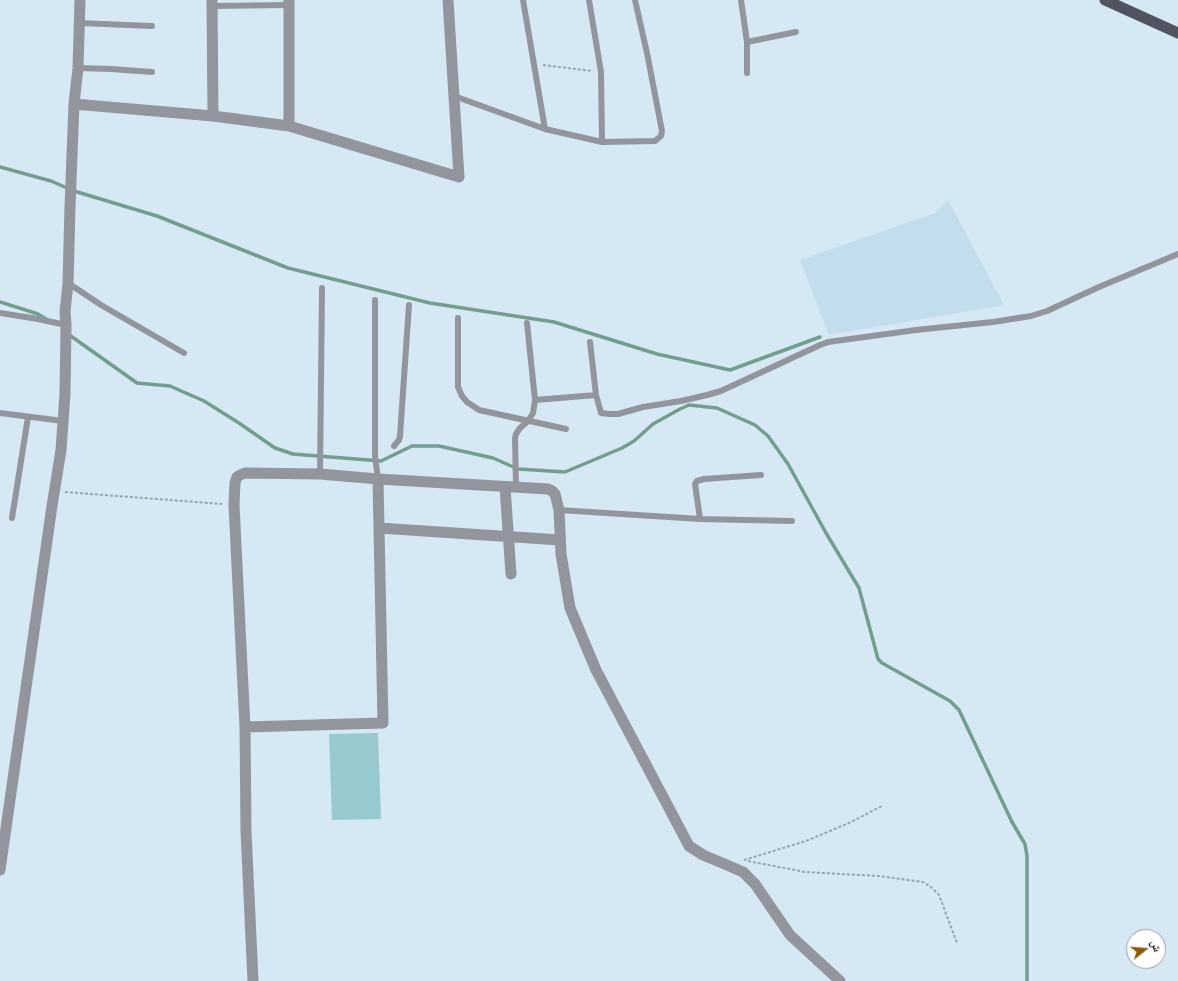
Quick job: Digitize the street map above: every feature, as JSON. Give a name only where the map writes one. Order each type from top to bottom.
[{"type":"main road","points":[[1105,0],[1178,33]]},
{"type":"street","points":[[0,870],[61,450],[65,394],[65,312],[68,283],[74,104],[78,68],[80,0]]},
{"type":"street","points":[[74,104],[212,116],[289,126],[459,177],[448,0]]},
{"type":"street","points":[[289,2],[289,126]]},
{"type":"street","points":[[212,3],[212,116]]},
{"type":"street","points":[[253,981],[246,831],[245,727],[234,505],[235,483],[237,477],[245,473],[320,474],[548,489],[552,491],[555,494],[559,510],[561,554],[570,608],[596,670],[690,846],[703,855],[743,872],[755,884],[790,935],[840,981]]},
{"type":"street","points":[[245,727],[383,723],[378,479]]},
{"type":"street","points":[[510,487],[508,537],[511,574]]},
{"type":"street","points":[[379,528],[560,540]]},
{"type":"lane","points":[[523,0],[544,129]]},
{"type":"lane","points":[[589,0],[601,72],[602,142]]},
{"type":"lane","points":[[454,96],[544,129],[602,142],[655,141],[661,136],[662,131],[635,0]]},
{"type":"lane","points":[[741,0],[747,42],[747,73]]},
{"type":"lane","points":[[212,3],[289,2]]},
{"type":"lane","points":[[79,23],[152,26]]},
{"type":"lane","points":[[747,42],[796,32]]},
{"type":"lane","points":[[78,68],[152,72]]},
{"type":"lane","points":[[590,342],[596,395],[601,413],[618,414],[643,407],[682,401],[721,391],[828,342],[1031,316],[1047,311],[1099,287],[1178,254]]},
{"type":"lane","points":[[68,283],[101,305],[184,353]]},
{"type":"lane","points":[[320,474],[322,288]]},
{"type":"lane","points":[[375,300],[375,456],[378,479]]},
{"type":"lane","points":[[394,446],[399,440],[400,436],[410,305]]},
{"type":"lane","points":[[0,313],[66,325]]},
{"type":"lane","points":[[458,318],[458,387],[462,396],[467,402],[479,410],[566,429]]},
{"type":"lane","points":[[510,487],[516,434],[533,413],[535,400],[527,323]]},
{"type":"lane","points":[[535,400],[596,395]]},
{"type":"lane","points":[[0,413],[63,421]]},
{"type":"lane","points":[[12,518],[28,417]]},
{"type":"lane","points":[[700,519],[695,484],[697,481],[704,479],[761,475]]},
{"type":"lane","points":[[559,510],[700,519],[792,521]]},
{"type":"path","points":[[534,63],[601,72]]},
{"type":"path","points":[[54,491],[234,505]]},
{"type":"path","points":[[882,806],[849,823],[806,841],[742,860],[805,872],[879,876],[923,882],[939,895],[957,943]]},
{"type":"shaded area","points":[[948,200],[1004,305],[829,335],[800,260],[935,213]]},
{"type":"building","points":[[378,733],[381,819],[332,820],[329,734]]},
{"type":"waterway","points":[[0,167],[51,181],[74,191],[157,216],[288,268],[430,303],[554,322],[657,354],[730,370],[820,337]]},
{"type":"waterway","points":[[0,302],[38,314],[46,319]]},
{"type":"waterway","points":[[68,334],[137,383],[170,386],[204,401],[275,448],[293,454],[381,461],[412,446],[439,446],[493,458],[518,469],[565,472],[622,448],[634,441],[653,424],[689,405],[717,408],[755,425],[768,436],[788,464],[826,533],[859,588],[878,659],[882,663],[950,701],[959,710],[1012,822],[1025,844],[1027,856],[1027,981]]}]
